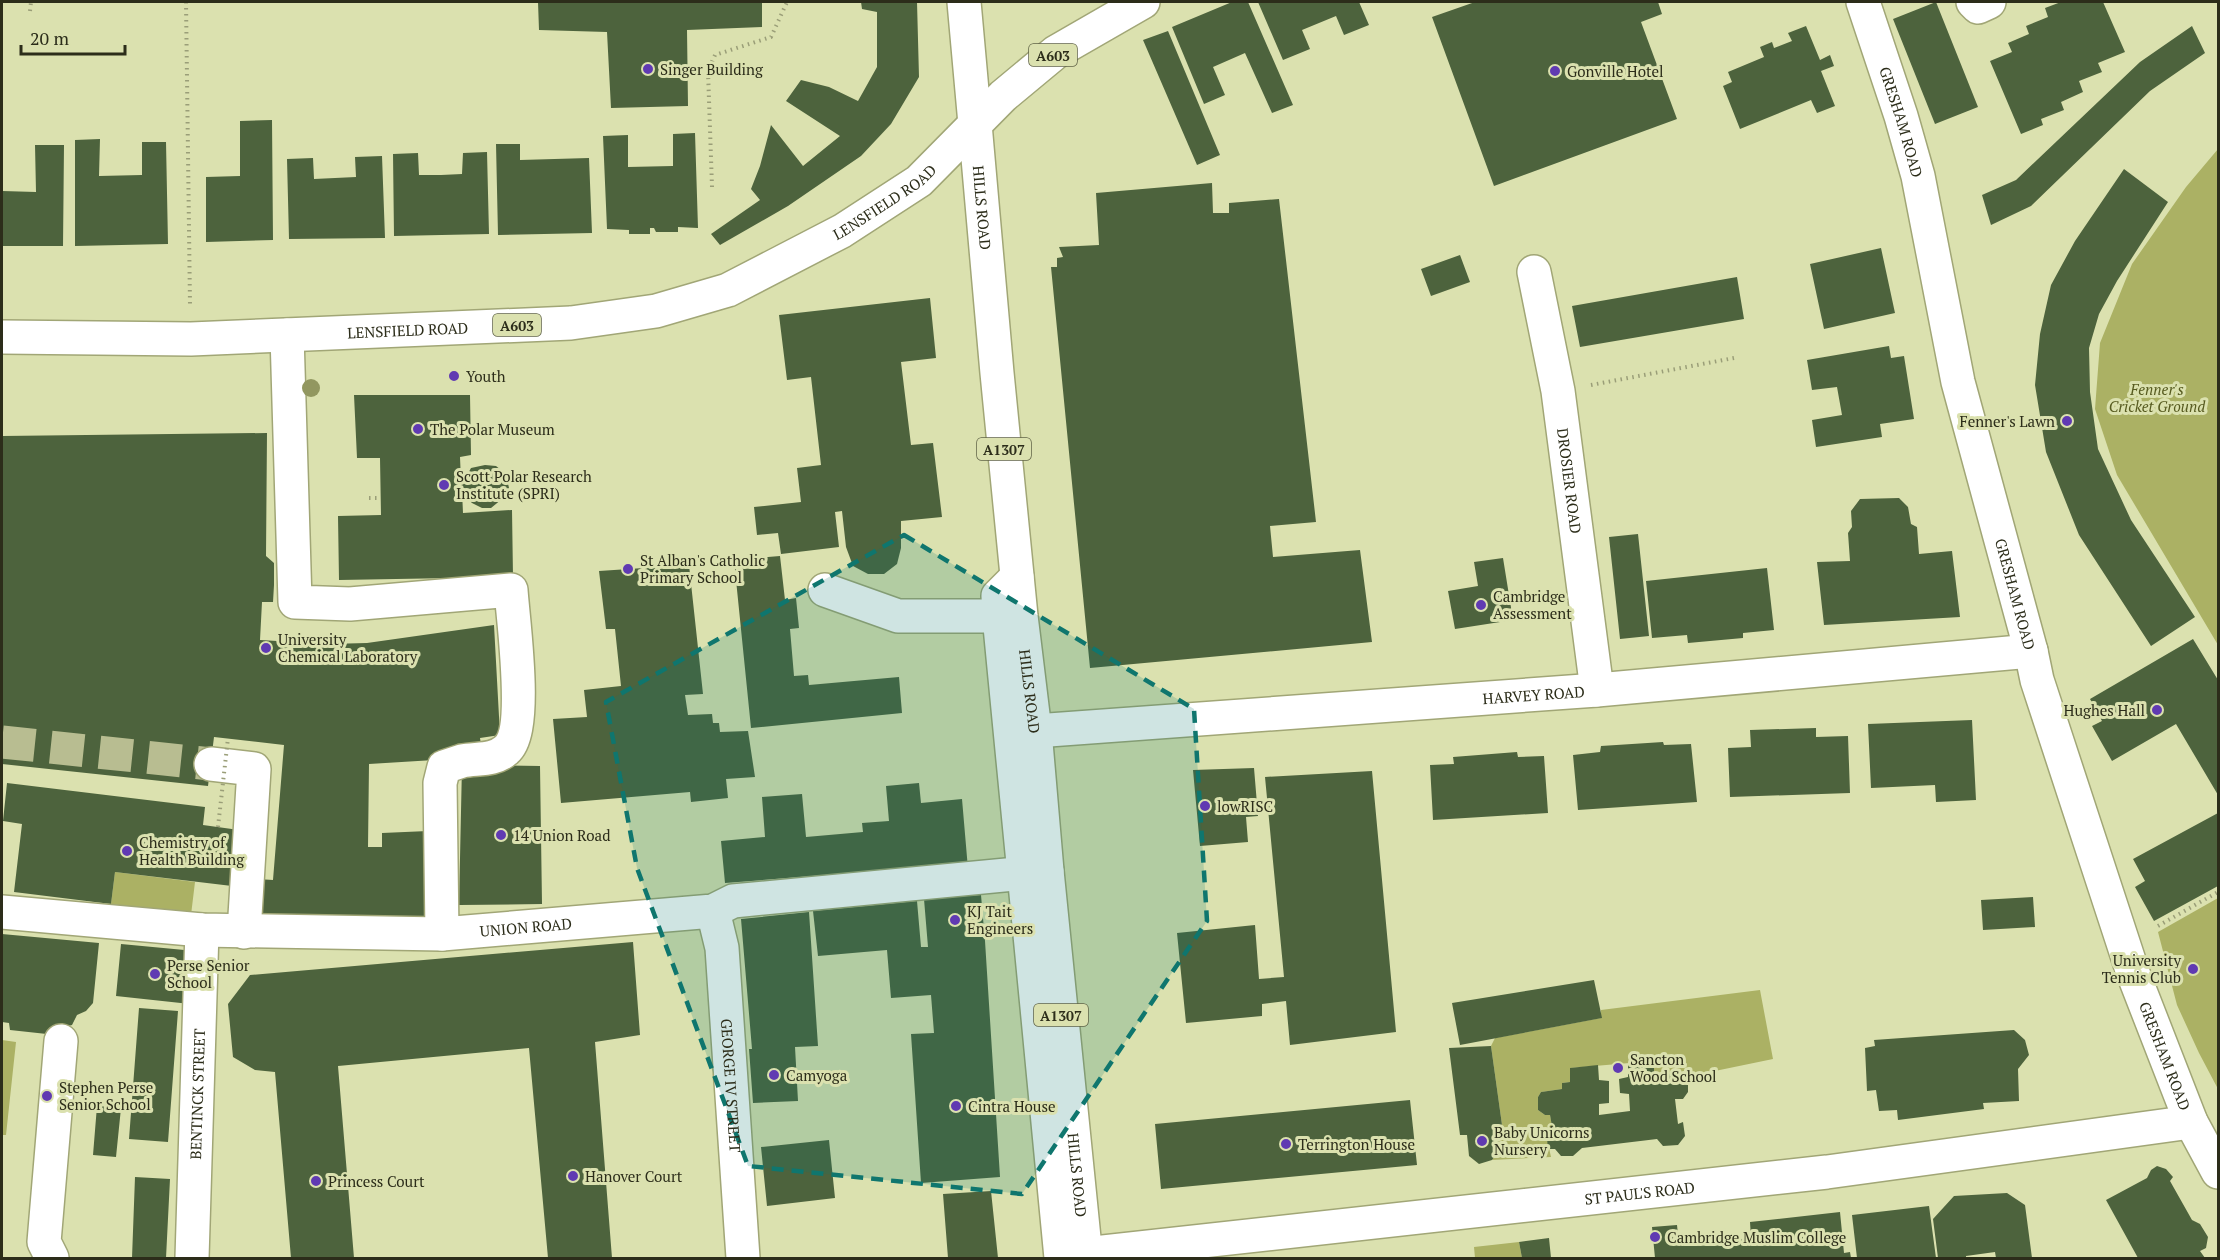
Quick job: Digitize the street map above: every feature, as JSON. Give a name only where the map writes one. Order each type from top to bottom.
[{"type":"street","name":"HILLS ROAD","points":[[964,2],[1017,577],[1010,616],[1035,731],[1036,872],[1077,1257]]},
{"type":"street","name":"A603","points":[[975,124],[1003,96],[1056,52],[1143,2]]},
{"type":"street","name":"GRESHAM ROAD","points":[[1863,2],[1901,116],[1918,176],[1958,382],[2037,680],[2133,973],[2192,1122],[2218,1172]]},
{"type":"street","points":[[1973,2],[1978,7],[1989,2]]},
{"type":"street","name":"LENSFIELD ROAD","points":[[2,337],[191,339],[571,323],[657,311],[728,290],[842,231],[919,181],[975,124]]},
{"type":"street","name":"DROSIER ROAD","points":[[1534,272],[1558,391],[1597,690]]},
{"type":"street","points":[[286,335],[295,602],[350,604],[511,590],[519,691],[519,717],[516,734],[508,749],[494,758],[461,762],[444,767],[440,783],[442,934]]},
{"type":"street","points":[[825,590],[898,616],[1010,616],[1036,872]]},
{"type":"street","name":"HARVEY ROAD","points":[[1035,731],[1597,690],[2031,651]]},
{"type":"street","points":[[219,751],[254,769],[244,932]]},
{"type":"street","name":"UNION ROAD","points":[[2,912],[202,930],[442,934],[713,911],[733,901],[1036,872]]},
{"type":"street","name":"GEORGE IV STREET","points":[[713,911],[722,948],[743,1258]]},
{"type":"street","name":"BENTINCK STREET","points":[[192,1258],[202,930]]},
{"type":"street","points":[[52,1258],[44,1242],[61,1041]]},
{"type":"street","name":"ST PAUL'S ROAD","points":[[1077,1257],[1827,1172],[2192,1122]]},
{"type":"path","points":[[30,11],[31,2]]},
{"type":"path","points":[[186,2],[191,339]]},
{"type":"path","points":[[712,187],[708,71],[715,55],[771,37],[787,2]]},
{"type":"path","points":[[1558,391],[1734,358]]},
{"type":"path","points":[[369,498],[381,498]]},
{"type":"path","points":[[218,827],[219,751]]},
{"type":"path","points":[[2158,926],[2218,892]]},
{"type":"highlighted area","points":[[904,535],[1194,709],[1207,921],[1022,1194],[748,1166],[637,868],[606,702]]},
{"type":"green space","name":"Fenner's Cricket Ground","points":[[2218,149],[2218,645],[2117,475],[2095,409],[2100,343],[2132,264],[2186,187]]},
{"type":"green space","points":[[115,872],[195,882],[191,915],[111,904]]},
{"type":"green space","name":"University Tennis Club","points":[[2218,898],[2218,1089],[2177,1005],[2158,932]]},
{"type":"green space","points":[[1760,990],[1773,1059],[1681,1078],[1680,1073],[1654,1075],[1653,1061],[1571,1068],[1570,1082],[1562,1083],[1562,1089],[1541,1092],[1538,1097],[1538,1110],[1545,1115],[1550,1115],[1554,1138],[1547,1139],[1551,1157],[1492,1160],[1499,1151],[1498,1132],[1503,1132],[1491,1046],[1495,1038],[1601,1018],[1601,1010]]},
{"type":"green space","points":[[2,1040],[16,1042],[6,1135],[2,1135]]},
{"type":"green space","points":[[1519,1242],[1522,1258],[1475,1258],[1474,1247]]},
{"type":"building","name":"Singer Building","points":[[538,2],[762,2],[762,27],[687,30],[688,106],[611,108],[607,32],[539,30]]},
{"type":"building","points":[[861,2],[917,2],[919,77],[891,124],[861,156],[788,206],[720,245],[711,234],[760,200],[751,189],[771,125],[803,166],[840,136],[786,101],[801,80],[829,87],[858,101],[877,67],[877,12],[862,9]]},
{"type":"building","points":[[1232,2],[1248,2],[1293,105],[1272,113],[1245,53],[1213,67],[1225,95],[1204,104],[1172,27]]},
{"type":"building","points":[[1258,2],[1359,2],[1369,25],[1344,35],[1336,16],[1302,30],[1310,49],[1283,60]]},
{"type":"building","name":"Gonville Hotel","points":[[1475,2],[1658,2],[1662,14],[1641,22],[1677,119],[1494,186],[1432,17]]},
{"type":"building","points":[[1936,2],[1978,107],[1935,124],[1893,19]]},
{"type":"building","points":[[2061,2],[2103,2],[2125,52],[2098,63],[2102,72],[2079,81],[2083,92],[2061,102],[2064,110],[2041,119],[2043,125],[2021,134],[1990,61],[2012,52],[2008,43],[2029,34],[2026,26],[2048,17],[2045,8]]},
{"type":"building","points":[[1806,26],[1820,60],[1830,55],[1834,66],[1821,71],[1835,106],[1817,113],[1811,100],[1740,129],[1723,86],[1732,82],[1728,72],[1764,57],[1760,47],[1772,42],[1774,48],[1792,41],[1788,33]]},
{"type":"building","points":[[2192,26],[2205,53],[2150,91],[2031,206],[1991,225],[1982,195],[2016,180],[2140,62]]},
{"type":"building","points":[[1168,31],[1220,155],[1197,165],[1143,40]]},
{"type":"building","points":[[272,120],[273,240],[206,242],[206,177],[240,176],[240,121]]},
{"type":"building","points":[[695,133],[698,228],[678,227],[678,232],[656,232],[654,228],[650,228],[650,234],[629,234],[629,230],[607,229],[603,136],[628,135],[628,167],[673,166],[673,134]]},
{"type":"building","points":[[100,139],[99,176],[142,175],[142,142],[166,142],[168,244],[75,246],[75,140]]},
{"type":"building","points":[[496,144],[520,144],[520,160],[589,158],[592,233],[498,235]]},
{"type":"building","points":[[35,145],[64,145],[63,246],[2,246],[2,191],[36,192]]},
{"type":"building","points":[[487,152],[489,234],[394,236],[393,154],[418,153],[419,175],[441,175],[462,174],[463,153]]},
{"type":"building","points":[[382,156],[385,238],[289,239],[287,159],[313,158],[314,179],[356,177],[355,157]]},
{"type":"building","name":"Fenner's Lawn","points":[[2124,169],[2168,202],[2117,281],[2099,314],[2089,348],[2090,392],[2098,449],[2131,520],[2195,617],[2151,646],[2079,535],[2046,452],[2035,385],[2040,334],[2051,285],[2075,241]]},
{"type":"building","points":[[1212,183],[1213,213],[1229,213],[1229,203],[1279,199],[1316,522],[1270,526],[1273,557],[1360,550],[1372,642],[1090,668],[1051,267],[1057,267],[1057,258],[1063,257],[1059,247],[1099,245],[1096,193]]},
{"type":"building","points":[[1881,248],[1895,313],[1824,329],[1810,264]]},
{"type":"building","points":[[1460,255],[1470,282],[1431,296],[1421,269]]},
{"type":"building","points":[[1737,277],[1744,319],[1580,347],[1572,306]]},
{"type":"building","points":[[930,298],[936,358],[901,362],[911,445],[933,443],[942,517],[901,521],[901,548],[897,564],[884,574],[868,574],[853,566],[846,547],[842,511],[835,512],[839,547],[781,554],[778,533],[757,535],[754,507],[801,502],[797,468],[821,465],[811,377],[787,380],[779,315]]},
{"type":"building","points":[[1889,346],[1891,358],[1904,356],[1914,419],[1880,424],[1882,437],[1816,447],[1812,420],[1842,415],[1837,387],[1812,390],[1807,360]]},
{"type":"building","name":"Scott Polar Research Institute (SPRI)","points":[[354,395],[470,395],[471,455],[460,457],[461,481],[464,481],[471,468],[485,465],[496,466],[506,474],[509,488],[502,499],[491,508],[482,508],[472,503],[466,497],[465,491],[462,491],[463,513],[512,510],[513,577],[339,580],[338,516],[381,515],[380,458],[357,458]]},
{"type":"building","name":"University Chemical Laboratory","points":[[267,433],[266,556],[274,563],[274,585],[273,602],[262,602],[260,640],[329,644],[367,643],[494,625],[500,735],[480,738],[483,757],[369,764],[368,847],[382,847],[382,833],[428,831],[427,926],[255,922],[257,879],[273,880],[284,745],[214,737],[208,786],[2,764],[2,436]]},
{"type":"building","points":[[1899,498],[1908,507],[1911,524],[1917,527],[1919,554],[1952,551],[1960,617],[1824,625],[1817,562],[1850,561],[1848,533],[1852,527],[1851,511],[1860,499]]},
{"type":"building","points":[[1638,534],[1649,636],[1620,639],[1609,537]]},
{"type":"building","points":[[780,556],[785,600],[796,598],[799,628],[790,629],[794,676],[808,675],[809,685],[899,677],[902,713],[751,728],[734,560]]},
{"type":"building","name":"Cambridge Assessment","points":[[1503,558],[1513,620],[1455,629],[1448,591],[1478,586],[1474,562]]},
{"type":"building","points":[[689,565],[703,694],[685,695],[688,715],[712,714],[713,723],[719,723],[720,732],[748,731],[755,777],[726,779],[728,798],[691,802],[690,792],[561,803],[553,719],[587,717],[584,690],[621,686],[615,629],[606,629],[599,571]]},
{"type":"building","points":[[1767,568],[1774,630],[1743,633],[1743,638],[1688,643],[1687,635],[1652,638],[1646,581]]},
{"type":"building","name":"Hughes Hall","points":[[2193,639],[2218,680],[2218,795],[2176,724],[2112,761],[2092,726],[2102,721],[2090,699]]},
{"type":"building","points":[[1972,720],[1976,800],[1936,802],[1935,785],[1871,788],[1868,724]]},
{"type":"building","points":[[1816,728],[1816,737],[1848,736],[1850,793],[1730,797],[1728,748],[1751,747],[1750,730]]},
{"type":"building","points":[[1663,742],[1664,745],[1691,744],[1697,802],[1578,810],[1573,755],[1600,752],[1601,746]]},
{"type":"building","points":[[1517,752],[1518,757],[1544,756],[1548,813],[1433,820],[1430,765],[1454,764],[1453,757]]},
{"type":"building","name":"14 Union Road","points":[[462,765],[540,766],[542,904],[459,905]]},
{"type":"building","points":[[1254,768],[1258,816],[1246,817],[1248,842],[1200,846],[1193,770]]},
{"type":"building","points":[[1372,771],[1396,1032],[1290,1045],[1286,1001],[1262,1004],[1262,1016],[1186,1023],[1177,933],[1255,925],[1259,979],[1284,977],[1265,777]]},
{"type":"building","name":"Chemistry of Health Building","points":[[7,783],[205,807],[203,825],[239,830],[232,886],[115,872],[111,904],[14,892],[22,824],[3,821]]},
{"type":"building","points":[[919,783],[921,803],[962,799],[968,869],[900,869],[725,883],[721,841],[765,837],[762,797],[802,794],[806,837],[863,832],[862,823],[889,821],[886,786]]},
{"type":"building","points":[[2218,813],[2218,886],[2154,921],[2135,887],[2145,881],[2133,859]]},
{"type":"building","points":[[981,895],[1000,1177],[921,1183],[911,1034],[934,1033],[931,995],[891,998],[887,950],[818,956],[813,911],[917,901],[921,947],[928,947],[924,899]]},
{"type":"building","points":[[2033,897],[2035,927],[1983,930],[1981,900]]},
{"type":"building","points":[[809,912],[818,1046],[795,1047],[798,1101],[753,1103],[749,1049],[752,1049],[741,919]]},
{"type":"building","points":[[2,934],[99,943],[93,1003],[86,1011],[77,1015],[72,1025],[61,1028],[56,1035],[10,1030],[9,1023],[2,1022]]},
{"type":"building","points":[[633,942],[640,1035],[595,1042],[612,1258],[548,1258],[529,1048],[338,1066],[354,1258],[291,1258],[275,1072],[255,1070],[233,1057],[228,1004],[250,975]]},
{"type":"building","name":"Perse Senior School","points":[[121,944],[195,951],[190,1004],[116,996]]},
{"type":"building","points":[[1594,980],[1602,1018],[1460,1045],[1452,1003]]},
{"type":"building","points":[[139,1008],[178,1011],[168,1142],[129,1139]]},
{"type":"building","points":[[2014,1030],[2025,1040],[2029,1055],[2018,1069],[2019,1101],[1983,1103],[1984,1109],[1898,1120],[1897,1110],[1879,1111],[1876,1090],[1867,1091],[1865,1048],[1875,1046],[1874,1040]]},
{"type":"building","points":[[1491,1046],[1503,1132],[1498,1132],[1499,1151],[1492,1160],[1479,1164],[1469,1156],[1467,1135],[1460,1135],[1449,1048]]},
{"type":"building","points":[[1654,1061],[1654,1075],[1681,1073],[1681,1078],[1688,1084],[1688,1092],[1683,1099],[1675,1099],[1678,1124],[1683,1122],[1685,1136],[1678,1145],[1663,1146],[1657,1139],[1582,1148],[1573,1156],[1561,1156],[1555,1149],[1548,1149],[1547,1139],[1554,1138],[1550,1115],[1545,1115],[1538,1110],[1538,1097],[1541,1092],[1562,1089],[1562,1083],[1570,1082],[1570,1068],[1598,1065],[1599,1080],[1609,1081],[1609,1103],[1599,1104],[1599,1115],[1630,1111],[1629,1094],[1620,1093],[1619,1079],[1628,1077],[1628,1063]]},
{"type":"building","name":"Terrington House","points":[[1410,1100],[1417,1165],[1161,1189],[1155,1124]]},
{"type":"building","points":[[97,1106],[121,1108],[116,1157],[93,1155]]},
{"type":"building","points":[[829,1140],[835,1198],[767,1206],[761,1147]]},
{"type":"building","points":[[2157,1166],[2166,1169],[2173,1177],[2170,1181],[2192,1220],[2200,1224],[2208,1237],[2206,1248],[2200,1251],[2205,1258],[2138,1258],[2106,1200],[2147,1178],[2151,1170]]},
{"type":"building","points":[[135,1177],[170,1179],[166,1258],[132,1258]]},
{"type":"building","points":[[991,1191],[998,1258],[948,1258],[943,1194]]},
{"type":"building","points":[[2007,1193],[2025,1205],[2032,1258],[1996,1258],[1995,1252],[1966,1256],[1966,1258],[1938,1258],[1933,1219],[1954,1196]]},
{"type":"building","points":[[1929,1206],[1936,1258],[1857,1258],[1852,1215]]},
{"type":"building","points":[[1840,1212],[1844,1253],[1850,1252],[1851,1258],[1655,1258],[1652,1227],[1677,1225],[1679,1245],[1751,1238],[1750,1222]]},
{"type":"building","points":[[1549,1238],[1551,1258],[1522,1258],[1519,1242]]},
{"type":"tunnel","points":[[2,742],[211,764]]},
{"type":"place","name":"Singer Building","points":[[648,69]]},
{"type":"place","name":"Gonville Hotel","points":[[1555,71]]},
{"type":"place","name":"Youth","points":[[454,376]]},
{"type":"place","name":"Fenner's Lawn","points":[[2067,421]]},
{"type":"place","name":"The Polar Museum","points":[[418,429]]},
{"type":"place","name":"Scott Polar Research Institute (SPRI)","points":[[444,485]]},
{"type":"place","name":"St Alban's Catholic Primary School","points":[[628,569]]},
{"type":"place","name":"Cambridge Assessment","points":[[1481,605]]},
{"type":"place","name":"University Chemical Laboratory","points":[[266,648]]},
{"type":"place","name":"Hughes Hall","points":[[2157,710]]},
{"type":"place","name":"lowRISC","points":[[1205,806]]},
{"type":"place","name":"14 Union Road","points":[[501,835]]},
{"type":"place","name":"Chemistry of Health Building","points":[[127,851]]},
{"type":"place","name":"KJ Tait Engineers","points":[[955,920]]},
{"type":"place","name":"University Tennis Club","points":[[2193,969]]},
{"type":"place","name":"Perse Senior School","points":[[155,974]]},
{"type":"place","name":"Sancton Wood School","points":[[1618,1068]]},
{"type":"place","name":"Camyoga","points":[[774,1075]]},
{"type":"place","name":"Stephen Perse Senior School","points":[[47,1096]]},
{"type":"place","name":"Cintra House","points":[[956,1106]]},
{"type":"place","name":"Baby Unicorns Nursery","points":[[1482,1141]]},
{"type":"place","name":"Terrington House","points":[[1286,1144]]},
{"type":"place","name":"Hanover Court","points":[[573,1176]]},
{"type":"place","name":"Princess Court","points":[[316,1181]]},
{"type":"place","name":"Cambridge Muslim College","points":[[1655,1237]]}]
